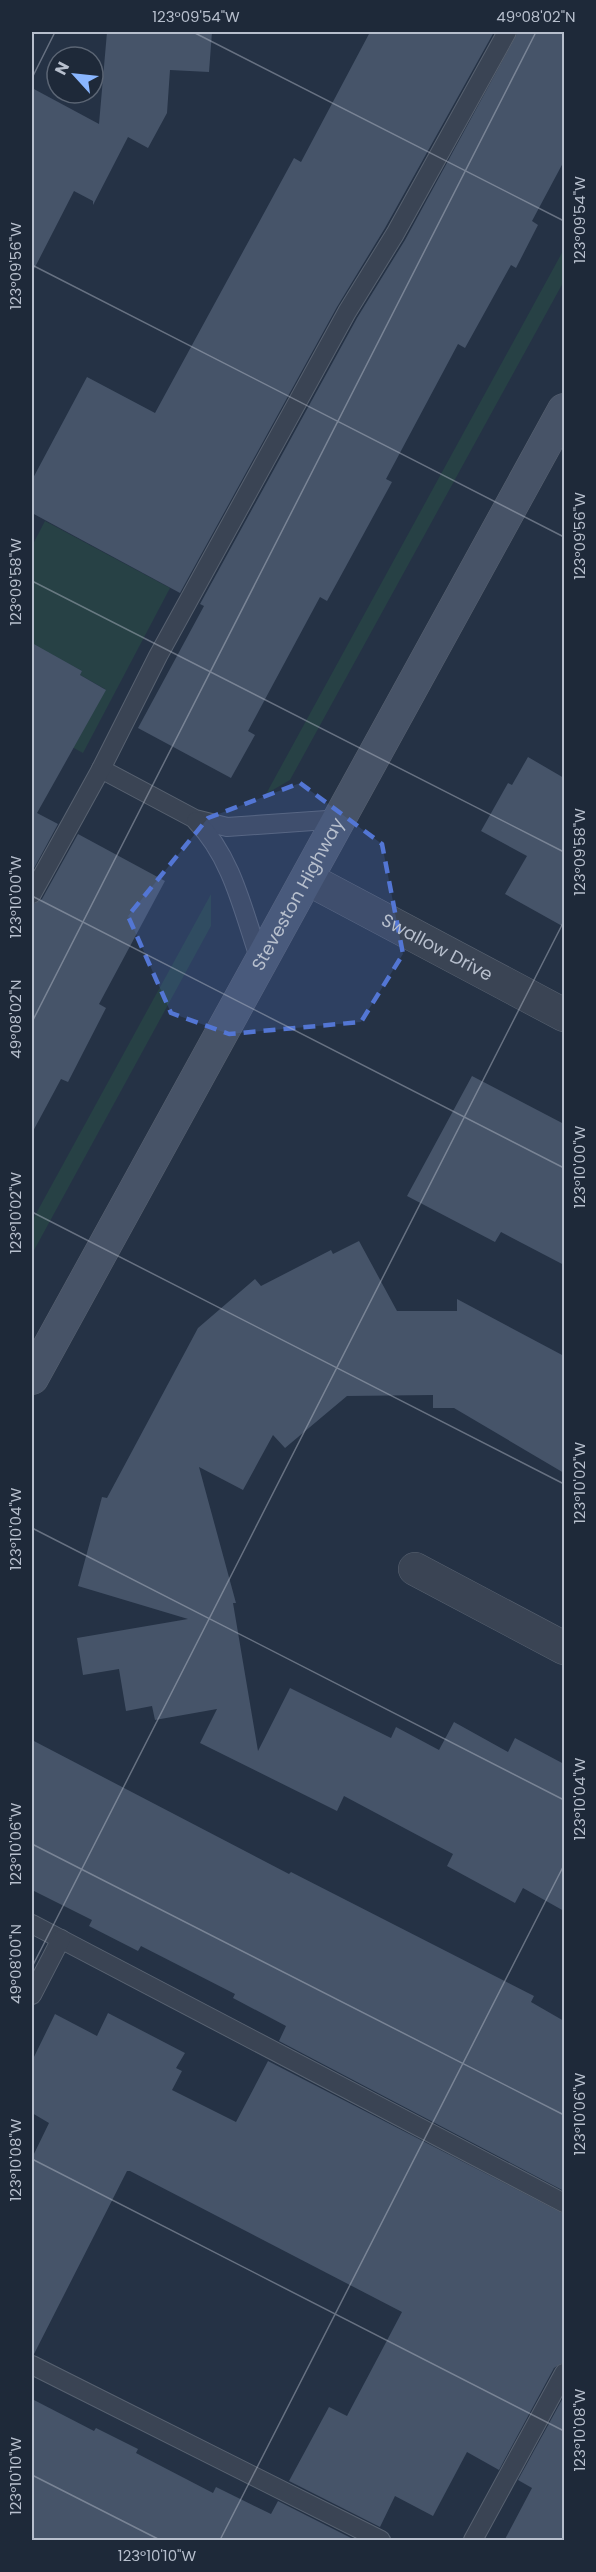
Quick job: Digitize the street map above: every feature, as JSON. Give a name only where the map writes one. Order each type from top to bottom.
[{"type":"main road","name":"Steveston Highway","points":[[32,1378],[564,410]]},
{"type":"street","name":"Swallow Drive","points":[[308,879],[564,1015]]},
{"type":"street","points":[[415,1569],[564,1648]]},
{"type":"lane","points":[[32,894],[101,769],[158,656],[324,353],[360,288],[395,234],[507,32]]},
{"type":"lane","points":[[101,769],[195,819],[227,827],[341,819]]},
{"type":"lane","points":[[195,819],[214,840],[224,858],[261,964]]},
{"type":"lane","points":[[32,1924],[564,2203]]},
{"type":"lane","points":[[32,1995],[61,1939]]},
{"type":"lane","points":[[32,2365],[381,2541]]},
{"type":"lane","points":[[473,2541],[564,2373]]},
{"type":"highlighted area","points":[[300,783],[382,844],[403,954],[361,1022],[229,1034],[171,1013],[128,916],[208,818]]},
{"type":"green space","points":[[564,249],[564,281],[290,780],[266,794]]},
{"type":"green space","points":[[45,521],[170,588],[83,753],[46,733],[77,741],[105,689],[80,675],[82,671],[41,649],[32,666],[32,546]]},
{"type":"green space","points":[[211,894],[211,926],[32,1254],[32,1221]]},
{"type":"building","points":[[107,32],[212,32],[209,72],[170,70],[167,113],[148,148],[128,137],[93,205],[93,201],[74,191],[32,273],[32,88],[45,95],[45,105],[64,105],[99,124],[101,105],[105,105]]},
{"type":"building","points":[[370,32],[494,32],[385,228],[337,307],[180,593],[32,513],[32,480],[87,377],[155,413],[294,158],[301,162]]},
{"type":"building","points":[[518,32],[564,32],[564,161],[532,221],[538,225],[516,268],[511,265],[465,348],[458,344],[386,479],[392,482],[327,601],[320,597],[248,731],[255,735],[231,778],[138,728],[204,606],[200,604],[357,318],[405,240]]},
{"type":"building","points":[[32,643],[82,671],[80,675],[106,690],[37,813],[58,824],[32,872]]},
{"type":"building","points":[[528,757],[564,778],[564,927],[505,894],[527,856],[481,831],[508,783],[512,785]]},
{"type":"building","points":[[78,834],[165,881],[99,1004],[106,1008],[68,1082],[61,1079],[32,1133],[32,905],[42,899]]},
{"type":"building","points":[[472,1076],[564,1124],[564,1265],[501,1232],[495,1242],[407,1196]]},
{"type":"building","points":[[359,1241],[397,1311],[457,1311],[457,1299],[564,1356],[564,1473],[454,1408],[433,1408],[433,1395],[347,1396],[285,1448],[273,1435],[243,1490],[199,1467],[236,1603],[233,1603],[258,1751],[290,1688],[391,1738],[396,1727],[439,1750],[454,1722],[508,1752],[515,1738],[564,1764],[564,1911],[523,1888],[515,1903],[447,1866],[453,1854],[344,1796],[337,1811],[200,1743],[217,1709],[155,1720],[152,1706],[126,1711],[119,1669],[83,1675],[77,1638],[188,1619],[78,1586],[102,1497],[107,1498],[198,1328],[255,1279],[261,1286],[331,1250],[333,1254]]},
{"type":"building","points":[[32,1740],[289,1874],[291,1872],[534,1996],[531,2002],[564,2021],[564,2191],[279,2041],[286,2026],[233,1998],[235,1994],[141,1946],[138,1951],[89,1926],[92,1920],[32,1890]]},
{"type":"building","points":[[108,2013],[185,2053],[176,2068],[182,2071],[172,2090],[236,2122],[268,2061],[564,2214],[564,2362],[554,2368],[499,2470],[467,2452],[433,2516],[395,2496],[380,2527],[289,2481],[329,2407],[347,2416],[402,2312],[130,2171],[127,2171],[32,2354],[32,2158],[49,2123],[32,2113],[32,2061],[55,2014],[97,2036]]},
{"type":"building","points":[[564,2396],[564,2541],[504,2541],[532,2488],[518,2480]]},
{"type":"building","points":[[32,2399],[94,2431],[96,2428],[138,2449],[136,2453],[213,2493],[216,2487],[271,2514],[278,2501],[357,2541],[32,2541]]}]
